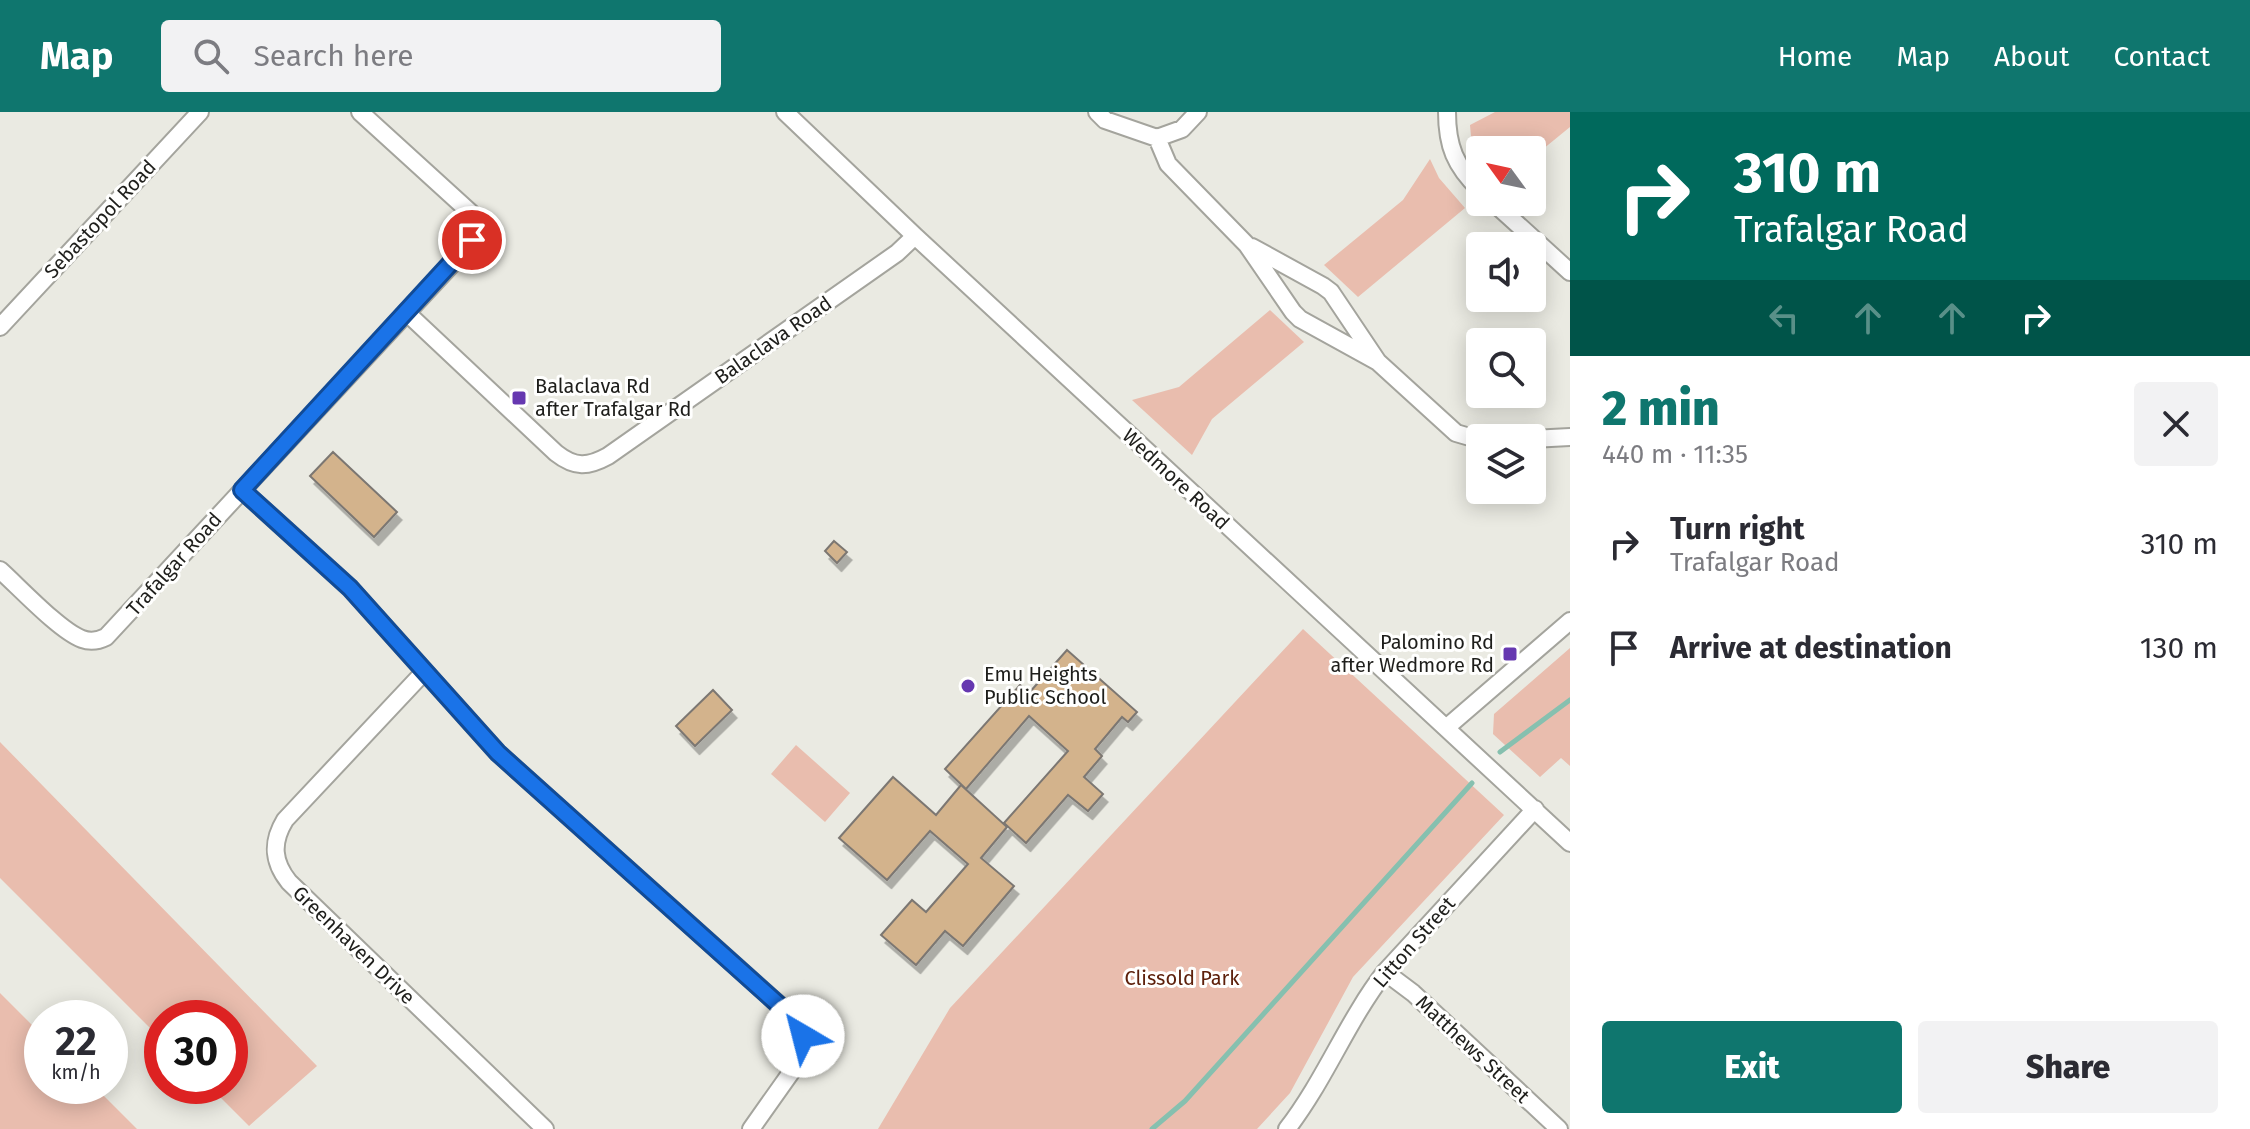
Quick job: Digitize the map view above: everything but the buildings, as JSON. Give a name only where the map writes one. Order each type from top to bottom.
[{"type":"street","name":"Sebastopol Road","points":[[0,327],[200,112]]},
{"type":"street","name":"Trafalgar Road","points":[[0,570],[69,632],[86,641],[102,640],[467,248],[476,231],[476,220],[472,214],[360,112]]},
{"type":"street","name":"Wedmore Road","points":[[785,112],[1570,843]]},
{"type":"street","points":[[1097,112],[1105,120],[1157,138],[1182,129],[1198,112]]},
{"type":"street","points":[[1447,112],[1448,136],[1455,158],[1466,175]]},
{"type":"street","points":[[1157,138],[1168,164],[1247,245],[1300,319],[1378,362],[1456,433],[1466,436]]},
{"type":"street","points":[[1508,216],[1570,272]]},
{"type":"street","name":"Balaclava Road","points":[[406,312],[556,453],[572,463],[585,466],[608,456],[897,253],[915,236]]},
{"type":"street","points":[[1247,245],[1331,292],[1378,362]]},
{"type":"street","points":[[1546,438],[1570,437]]},
{"type":"street","points":[[242,490],[350,588],[498,753],[797,1021],[803,1036],[802,1053],[751,1129]]},
{"type":"street","points":[[1446,728],[1570,621]]},
{"type":"street","name":"Greenhaven Drive","points":[[424,672],[285,820],[276,841],[277,863],[289,882],[545,1129]]},
{"type":"street","name":"Litton Street","points":[[1287,1129],[1305,1105],[1364,1001],[1385,972],[1535,809]]},
{"type":"street","name":"Matthews Street","points":[[1385,972],[1413,993],[1559,1129]]},
{"type":"green space","points":[[1495,112],[1570,112],[1570,127],[1546,147],[1546,136],[1471,136],[1470,125]]},
{"type":"green space","points":[[1430,159],[1439,178],[1465,208],[1358,297],[1324,265],[1403,200]]},
{"type":"green space","points":[[1270,310],[1304,342],[1212,419],[1192,455],[1132,400],[1179,387]]},
{"type":"green space","name":"Clissold Park","points":[[1303,629],[1504,815],[1353,977],[1290,1093],[1257,1129],[878,1129],[950,1008]]},
{"type":"green space","points":[[1570,648],[1570,766],[1561,758],[1540,777],[1493,734],[1494,714]]},
{"type":"green space","points":[[0,742],[317,1066],[249,1126],[227,1104],[248,1104],[248,1000],[144,1000],[144,1022],[128,1006],[128,1000],[122,1000],[0,878]]},
{"type":"green space","points":[[796,745],[850,793],[825,822],[771,774]]},
{"type":"green space","points":[[0,993],[24,1017],[24,1104],[112,1104],[137,1129],[0,1129]]},
{"type":"waterway","points":[[1500,752],[1570,700]]},
{"type":"waterway","points":[[1152,1129],[1185,1101],[1472,783]]},
{"type":"place","name":"Balaclava Rd after Trafalgar Rd","points":[[519,398]]},
{"type":"place","name":"Palomino Rd after Wedmore Rd","points":[[1510,654]]},
{"type":"place","name":"Emu Heights Public School","points":[[968,686]]},
{"type":"route","points":[[472,240],[242,490],[350,588],[498,753],[797,1021],[803,1036]]}]
